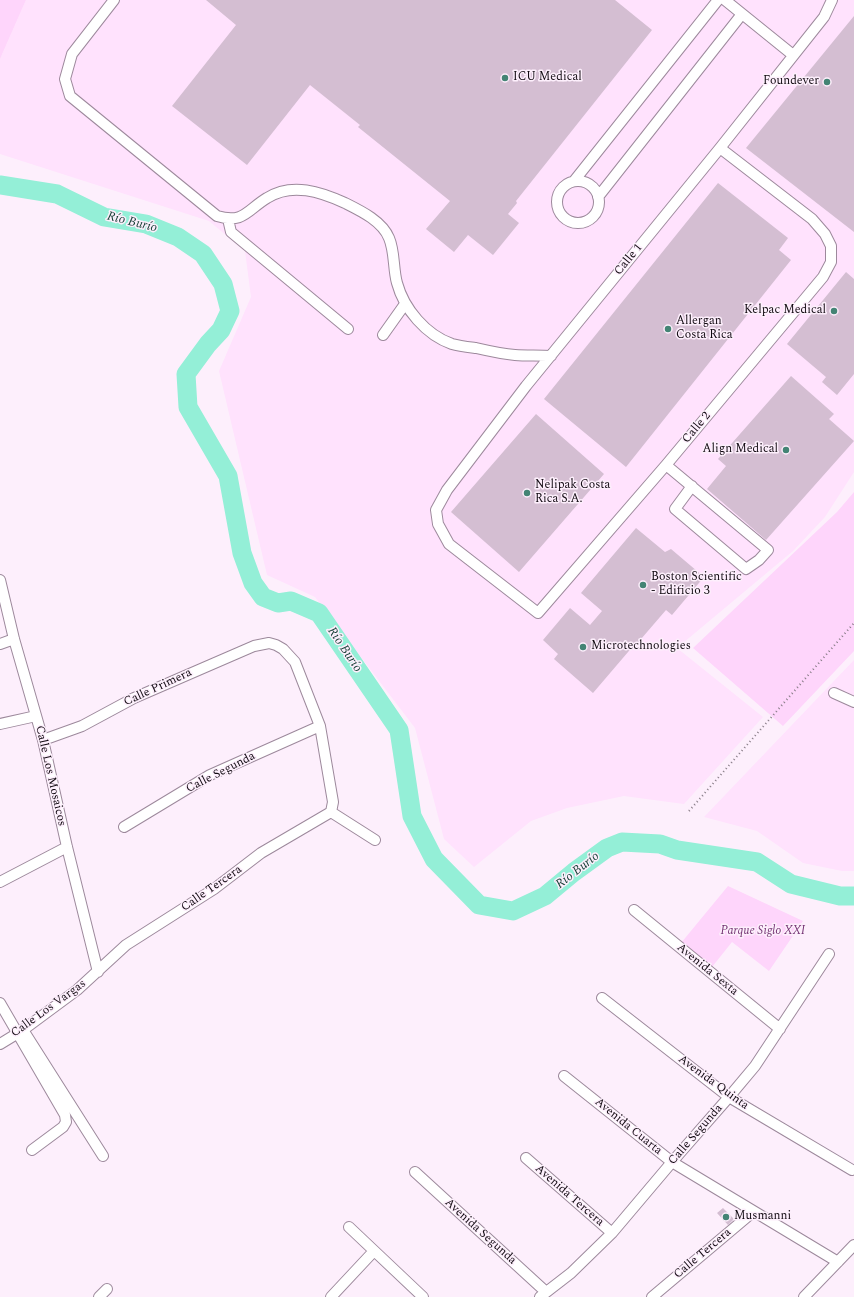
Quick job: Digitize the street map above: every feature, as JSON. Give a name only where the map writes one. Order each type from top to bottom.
[{"type":"street","points":[[114,0],[72,54],[65,79],[70,96],[217,216],[228,219],[240,217],[252,211],[268,197],[283,191],[300,189],[319,192],[345,203],[367,215],[380,226],[389,238],[397,283],[405,304],[418,321],[434,334],[452,344],[515,355],[551,356]]},
{"type":"street","points":[[574,181],[583,181],[591,186],[598,197],[599,206],[598,210],[589,220],[576,224],[564,219],[557,207],[556,198],[563,187],[574,181],[718,0]]},
{"type":"street","points":[[725,0],[793,55]]},
{"type":"street","name":"Calle 1","points":[[438,524],[436,510],[447,490],[526,386],[720,148],[824,17],[832,0]]},
{"type":"street","points":[[598,197],[742,14]]},
{"type":"street","name":"Calle 2","points":[[438,524],[449,544],[538,613],[666,465],[823,277],[832,262],[831,246],[825,234],[812,219],[720,148]]},
{"type":"street","points":[[228,219],[231,232],[348,329]]},
{"type":"street","points":[[383,335],[405,304]]},
{"type":"street","points":[[666,465],[692,486],[768,550],[759,560],[746,569],[675,509],[692,486]]},
{"type":"street","name":"Calle Los Mosaicos","points":[[0,580],[14,639],[43,740],[67,847],[98,972]]},
{"type":"street","points":[[0,644],[14,639]]},
{"type":"street","name":"Calle Primera","points":[[43,740],[82,726],[134,698],[254,646],[269,643],[284,649],[295,662],[320,726]]},
{"type":"street","points":[[834,693],[854,702]]},
{"type":"street","points":[[0,724],[36,716]]},
{"type":"street","points":[[320,726],[333,802],[330,812],[375,840]]},
{"type":"street","name":"Calle Segunda","points":[[124,827],[210,775],[320,726]]},
{"type":"street","name":"Calle Tercera","points":[[98,972],[113,956],[126,946],[214,888],[261,853],[330,812]]},
{"type":"street","points":[[0,882],[67,847]]},
{"type":"street","name":"Avenida Sexta","points":[[634,910],[780,1029]]},
{"type":"street","name":"Calle Segunda","points":[[543,1294],[572,1273],[612,1233],[729,1097],[755,1066],[829,954]]},
{"type":"street","name":"Calle Los Vargas","points":[[0,1044],[77,990],[98,972]]},
{"type":"street","name":"Avenida Quinta","points":[[602,998],[729,1097],[852,1170]]},
{"type":"street","points":[[0,1002],[103,1156]]},
{"type":"street","points":[[20,1031],[65,1115],[66,1122],[63,1127],[32,1150]]},
{"type":"street","name":"Avenida Cuarta","points":[[564,1076],[672,1162],[838,1262]]},
{"type":"street","name":"Avenida Tercera","points":[[526,1158],[612,1233]]},
{"type":"street","name":"Avenida Segunda","points":[[414,1172],[543,1294]]},
{"type":"street","name":"Calle Tercera","points":[[652,1297],[753,1212]]},
{"type":"street","points":[[349,1227],[423,1297]]},
{"type":"street","points":[[804,1297],[854,1245]]},
{"type":"street","points":[[331,1297],[374,1251]]},
{"type":"street","points":[[99,1297],[107,1289]]},
{"type":"path","points":[[689,811],[854,623]]},
{"type":"shaded area","points":[[26,0],[854,0],[854,472],[825,517],[793,551],[677,648],[763,717],[684,804],[624,796],[567,808],[531,821],[474,867],[444,839],[415,728],[315,597],[267,575],[219,371],[251,297],[245,251],[209,221],[0,154],[0,59]]},
{"type":"shaded area","points":[[854,660],[854,871],[842,871],[803,863],[757,831],[704,817]]},
{"type":"green space","points":[[0,0],[26,0],[0,59]]},
{"type":"green space","points":[[854,492],[854,651],[783,726],[693,648],[837,512]]},
{"type":"green space","name":"Parque Siglo XXI","points":[[728,886],[803,921],[769,971],[732,942],[712,967],[681,943]]},
{"type":"building","points":[[206,0],[615,0],[652,30],[516,201],[517,203],[508,214],[519,223],[493,255],[468,235],[454,252],[426,229],[450,201],[358,127],[360,125],[310,85],[247,165],[172,106],[236,25]]},
{"type":"building","name":"Foundever","points":[[854,16],[854,232],[746,148]]},
{"type":"building","name":"Allergan Costa Rica","points":[[718,183],[788,238],[779,250],[791,260],[626,467],[544,399]]},
{"type":"building","name":"Kelpac Medical","points":[[846,272],[854,279],[854,374],[837,395],[822,382],[826,377],[787,344]]},
{"type":"building","name":"Align Medical","points":[[791,376],[834,414],[829,419],[854,441],[766,540],[707,489],[726,466],[718,459]]},
{"type":"building","name":"Nelipak Costa Rica S.A.","points":[[536,414],[604,474],[519,572],[451,512]]},
{"type":"building","name":"Boston Scientific - Edificio 3","points":[[636,528],[665,552],[671,549],[704,577],[672,615],[666,610],[593,693],[554,659],[558,654],[543,640],[570,608],[590,625],[602,611],[581,593]]},
{"type":"building","name":"Musmanni","points":[[723,1208],[734,1219],[728,1225],[717,1213]]},
{"type":"waterway","name":"Río Burío","points":[[0,185],[57,194],[104,217],[146,224],[178,237],[203,254],[223,284],[230,311],[221,330],[208,344],[186,374],[188,407],[228,476],[242,553],[253,583],[263,597],[278,603],[291,601],[319,613],[399,730],[412,816],[434,859],[479,905],[513,911],[545,896],[574,872],[607,848],[622,842],[660,844],[677,850],[757,862],[791,884],[840,896],[854,896]]},
{"type":"place","name":"ICU Medical","points":[[505,78]]},
{"type":"place","name":"Foundever","points":[[827,82]]},
{"type":"place","name":"Kelpac Medical","points":[[834,311]]},
{"type":"place","name":"Allergan Costa Rica","points":[[668,329]]},
{"type":"place","name":"Align Medical","points":[[786,450]]},
{"type":"place","name":"Nelipak Costa Rica S.A.","points":[[527,493]]},
{"type":"place","name":"Boston Scientific - Edificio 3","points":[[643,585]]},
{"type":"place","name":"Microtechnologies","points":[[583,647]]},
{"type":"place","name":"Musmanni","points":[[726,1217]]}]
